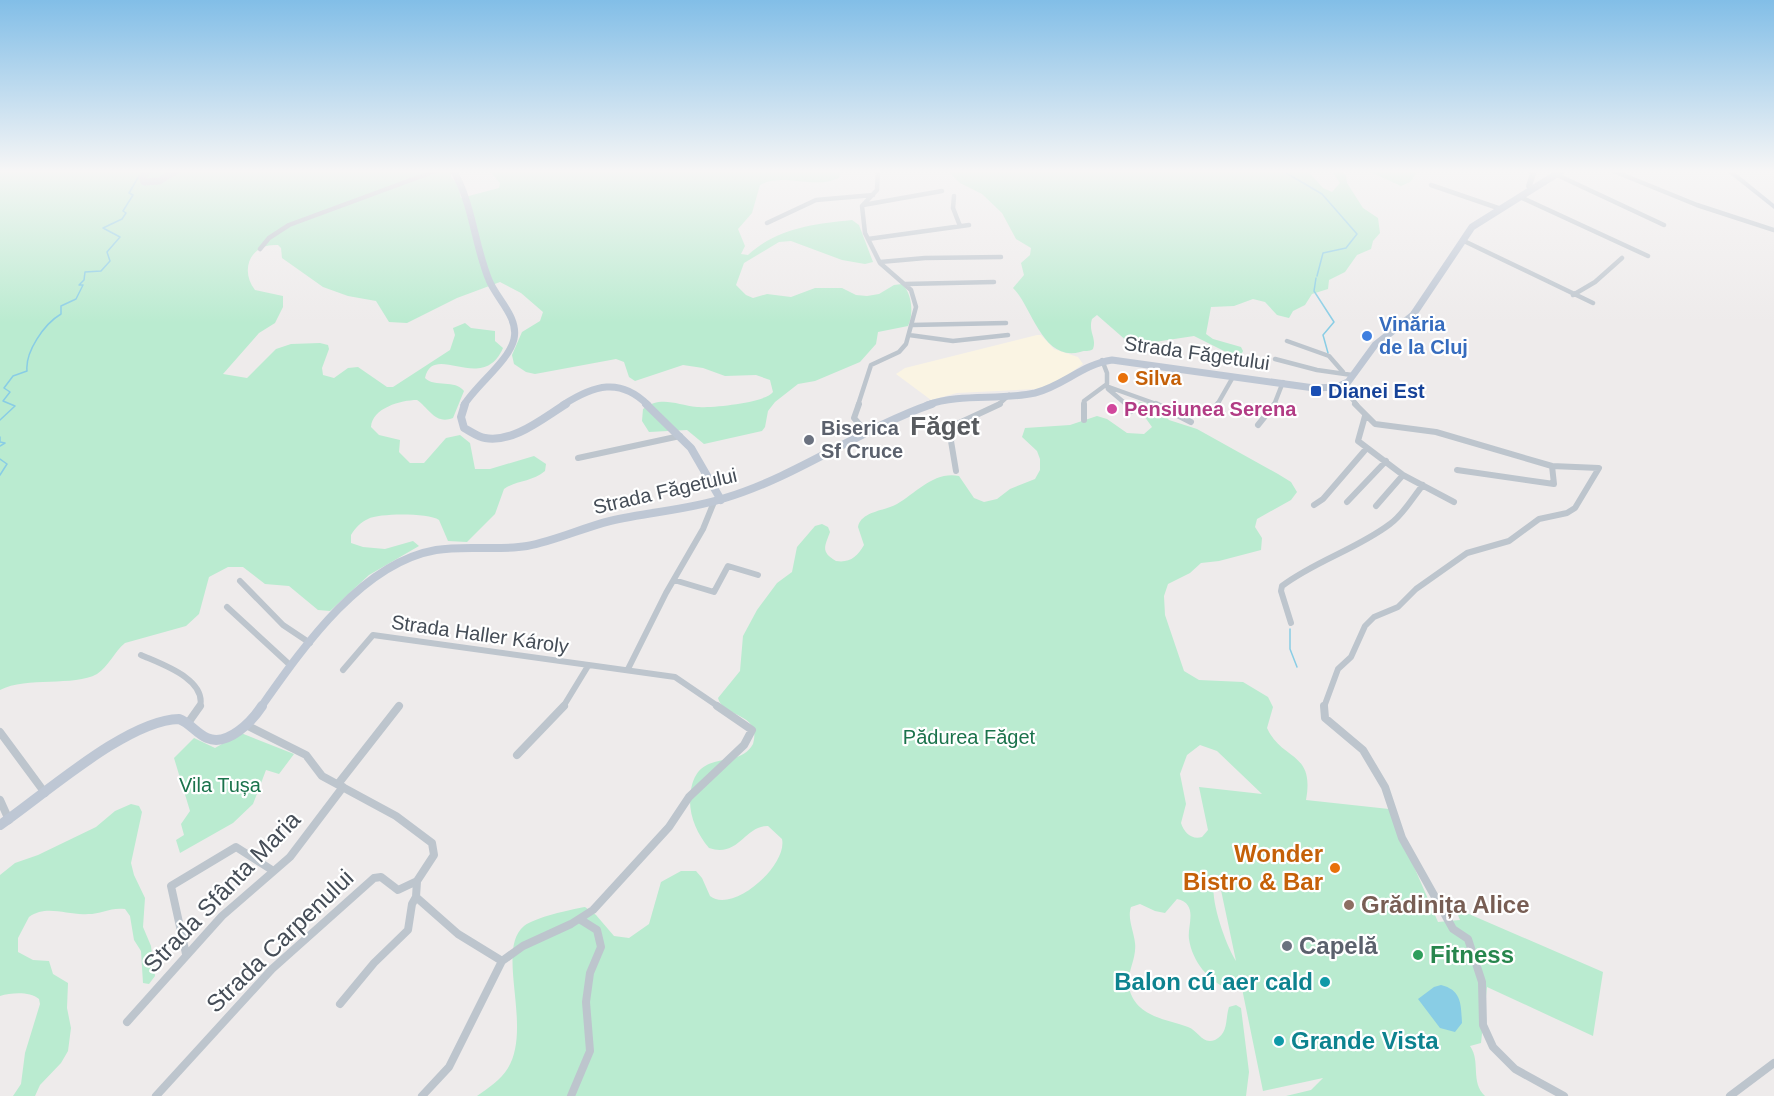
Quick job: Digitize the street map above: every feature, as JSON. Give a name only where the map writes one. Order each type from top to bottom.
[{"type":"main road","points":[[472,221],[488,279],[512,321],[515,332],[510,349],[463,407],[460,420],[464,428],[482,437],[509,435],[533,425],[593,388],[610,385],[635,392],[681,436],[697,456],[718,501]]},
{"type":"main road","points":[[1342,386],[1376,345],[1413,315],[1472,227],[1481,221]]},
{"type":"main road","name":"Strada Făgetului","points":[[188,723],[205,738],[212,740],[227,737],[246,725],[290,665],[356,594],[397,564],[422,553],[445,548],[521,547],[611,520],[718,501],[765,483],[867,433],[944,400],[963,396],[1033,393],[1051,388],[1091,363],[1102,360],[1126,360],[1314,388],[1342,386]]},
{"type":"main road","points":[[4,823],[145,727],[172,718],[188,723]]},
{"type":"street","points":[[260,249],[269,238],[299,221]]},
{"type":"street","points":[[865,221],[868,239],[880,262],[905,284],[915,297],[912,325],[906,344],[899,352],[871,365],[854,418],[867,433]]},
{"type":"street","points":[[958,221],[960,226]]},
{"type":"street","points":[[1572,221],[1648,256]]},
{"type":"street","points":[[1656,221],[1664,225]]},
{"type":"street","points":[[1747,221],[1774,230]]},
{"type":"street","points":[[868,239],[969,225]]},
{"type":"street","points":[[1464,241],[1593,303]]},
{"type":"street","points":[[880,262],[1001,256]]},
{"type":"street","points":[[1573,295],[1595,282],[1623,258]]},
{"type":"street","points":[[905,284],[994,282]]},
{"type":"street","points":[[912,325],[1006,323]]},
{"type":"street","points":[[909,335],[953,341],[1008,335]]},
{"type":"street","points":[[1287,341],[1329,356],[1343,372]]},
{"type":"street","points":[[1275,359],[1317,370],[1352,375]]},
{"type":"street","points":[[1102,360],[1107,373],[1106,387]]},
{"type":"street","points":[[1169,383],[1176,369]]},
{"type":"street","points":[[1213,411],[1226,393],[1233,377]]},
{"type":"street","points":[[1258,425],[1274,405],[1283,382]]},
{"type":"street","points":[[1342,386],[1365,416],[1375,424],[1420,432],[1436,432],[1552,466],[1599,468],[1575,508],[1566,513],[1539,519],[1509,541],[1467,553],[1416,589],[1398,607],[1374,616],[1365,626],[1351,657],[1338,669],[1324,707],[1325,718],[1364,750],[1385,787],[1402,838],[1453,929],[1468,939],[1482,982],[1484,1025],[1493,1047],[1515,1069],[1564,1096]]},
{"type":"street","points":[[1106,387],[1124,401],[1131,411]]},
{"type":"street","points":[[1084,420],[1084,401],[1106,387]]},
{"type":"street","points":[[1106,387],[1150,401],[1191,422]]},
{"type":"street","points":[[956,471],[950,448],[953,431],[957,424],[1000,404],[1009,395]]},
{"type":"street","points":[[1365,416],[1358,441],[1366,449],[1403,475],[1454,502]]},
{"type":"street","points":[[578,458],[681,436]]},
{"type":"street","points":[[1314,505],[1323,499],[1366,449]]},
{"type":"street","points":[[1347,502],[1386,461]]},
{"type":"street","points":[[1457,470],[1554,484],[1552,466]]},
{"type":"street","points":[[1376,506],[1403,475]]},
{"type":"street","points":[[1291,623],[1281,591],[1282,586],[1299,574],[1347,550],[1392,523],[1423,486]]},
{"type":"street","points":[[628,669],[718,501]]},
{"type":"street","points":[[675,580],[714,592],[728,566],[758,575]]},
{"type":"street","points":[[240,581],[283,625],[310,643]]},
{"type":"street","points":[[227,607],[290,665]]},
{"type":"street","name":"Strada Haller Károly","points":[[343,670],[373,635],[588,666],[628,669],[675,677],[752,729],[744,745],[689,796],[669,827],[581,920]]},
{"type":"street","points":[[141,655],[176,672],[198,690],[203,698],[201,708],[188,723]]},
{"type":"street","points":[[517,755],[535,739],[572,696],[588,666]]},
{"type":"street","name":"Strada Sfânta Maria","points":[[127,1022],[222,916],[272,870],[290,857],[399,706]]},
{"type":"street","points":[[246,725],[306,755],[322,776],[396,816],[432,843],[434,855],[417,881],[416,897],[412,904],[408,930],[374,963],[340,1004]]},
{"type":"street","points":[[0,732],[46,794]]},
{"type":"street","points":[[0,800],[4,823]]},
{"type":"street","points":[[186,954],[171,886],[236,848],[241,848],[272,870]]},
{"type":"street","name":"Strada Carpenului","points":[[156,1096],[272,969],[374,878],[381,877],[398,890],[417,881]]},
{"type":"street","points":[[416,897],[458,934],[502,961]]},
{"type":"street","points":[[422,1096],[449,1067],[502,961],[512,952],[581,920],[597,930],[601,938],[601,947],[590,973],[586,1002],[590,1051],[571,1096]]},
{"type":"street","points":[[1730,1096],[1773,1065]]},
{"type":"shaded area","points":[[1041,335],[1054,349],[1078,357],[1083,364],[1059,381],[1037,389],[957,393],[931,400],[896,374],[905,368]]},
{"type":"green space","points":[[0,221],[745,221],[738,229],[745,246],[741,254],[748,255],[759,246],[784,233],[824,223],[854,221],[859,225],[873,262],[865,264],[842,260],[791,241],[779,242],[744,263],[736,285],[746,295],[753,298],[767,294],[791,297],[815,288],[842,288],[856,295],[867,296],[879,294],[894,285],[902,284],[908,293],[911,316],[908,326],[878,332],[876,344],[860,362],[815,381],[798,384],[775,402],[768,411],[762,431],[704,444],[687,430],[649,432],[642,421],[643,409],[656,402],[704,407],[749,402],[773,392],[770,380],[756,375],[725,376],[703,368],[683,365],[635,381],[629,377],[624,362],[616,359],[535,374],[526,372],[514,364],[512,355],[522,332],[540,321],[543,312],[521,293],[500,282],[457,298],[407,323],[389,322],[376,301],[348,296],[323,287],[282,258],[281,248],[278,245],[261,248],[250,259],[248,274],[250,282],[255,290],[283,296],[283,307],[275,323],[259,333],[223,374],[247,378],[276,349],[291,344],[320,343],[328,345],[329,349],[322,368],[323,375],[334,378],[348,368],[358,367],[387,387],[393,387],[450,350],[455,335],[453,328],[465,323],[471,328],[495,331],[495,341],[503,348],[494,361],[484,367],[472,368],[438,364],[430,368],[425,378],[434,383],[456,385],[464,391],[453,418],[441,419],[433,415],[417,400],[410,400],[382,410],[376,415],[371,427],[379,435],[400,440],[399,452],[410,463],[424,463],[446,438],[460,435],[470,443],[475,469],[490,469],[534,456],[546,464],[545,471],[504,489],[495,514],[467,542],[448,541],[439,520],[425,516],[383,516],[363,522],[351,535],[351,543],[363,547],[385,549],[413,541],[419,546],[369,575],[330,611],[318,610],[289,586],[265,584],[243,567],[228,567],[209,577],[199,614],[186,626],[125,643],[101,671],[87,678],[23,683],[0,690]]},
{"type":"green space","points":[[1006,221],[1378,221],[1380,233],[1373,241],[1371,249],[1357,255],[1345,272],[1329,280],[1328,289],[1312,294],[1305,305],[1293,311],[1289,318],[1277,315],[1265,302],[1253,299],[1234,306],[1211,307],[1206,334],[1213,339],[1241,347],[1243,351],[1241,355],[1228,353],[1194,336],[1148,343],[1128,342],[1097,315],[1092,319],[1091,324],[1093,349],[1067,353],[1056,349],[1039,330],[1013,288],[1024,275],[1021,263],[1030,255],[1031,248],[1016,239]]},
{"type":"green space","name":"Pădurea Făget","points":[[1139,402],[1153,404],[1169,420],[1197,429],[1278,474],[1291,482],[1297,492],[1291,500],[1257,519],[1255,527],[1262,538],[1261,550],[1219,561],[1201,563],[1190,573],[1168,584],[1164,596],[1165,615],[1184,671],[1199,680],[1243,682],[1268,697],[1273,707],[1267,728],[1273,739],[1302,764],[1308,784],[1306,800],[1389,809],[1438,922],[1460,920],[1455,908],[1603,972],[1593,1036],[1487,987],[1481,1043],[1470,1046],[1475,1058],[1478,1084],[1485,1096],[1286,1096],[1311,1090],[1323,1078],[1263,1091],[1239,974],[1236,983],[1229,989],[1208,976],[1203,970],[1194,955],[1189,939],[1190,910],[1188,905],[1177,899],[1165,913],[1140,904],[1131,907],[1130,920],[1135,949],[1128,982],[1129,988],[1133,998],[1145,1011],[1188,1027],[1207,1041],[1215,1040],[1223,1034],[1229,1007],[1236,1005],[1241,1008],[1249,1072],[1246,1096],[477,1096],[494,1084],[505,1072],[515,1051],[517,1031],[513,952],[516,937],[524,926],[544,917],[585,907],[596,915],[614,936],[629,938],[649,924],[661,882],[681,871],[696,871],[702,878],[710,896],[720,900],[744,893],[757,884],[777,861],[782,850],[782,839],[768,826],[753,830],[728,849],[709,848],[695,826],[690,801],[693,783],[698,772],[707,765],[737,757],[753,744],[752,726],[727,709],[718,698],[740,671],[743,636],[757,610],[777,583],[792,572],[797,547],[815,526],[822,524],[828,527],[830,532],[825,548],[831,558],[836,561],[849,560],[859,553],[864,545],[858,527],[864,518],[897,504],[933,480],[950,475],[959,476],[974,498],[984,502],[997,499],[1010,489],[1035,479],[1040,470],[1040,459],[1037,451],[1022,437],[1025,428],[1070,425],[1097,416],[1107,419],[1127,433],[1144,434],[1152,427],[1137,406]],"holes":[[[1200,745],[1217,751],[1262,794],[1199,787],[1208,830],[1198,838],[1189,835],[1181,823],[1186,804],[1180,774],[1187,755]],[[1218,876],[1236,961],[1218,918],[1214,892]]]},
{"type":"green space","name":"Vila Tușa","points":[[241,733],[294,754],[279,774],[266,770],[253,804],[233,823],[180,853],[176,840],[184,835],[181,824],[190,811],[174,758],[194,738],[215,748]]},
{"type":"green space","points":[[131,804],[139,806],[142,812],[131,863],[145,898],[143,927],[151,946],[155,976],[149,984],[143,983],[141,951],[134,940],[130,916],[125,909],[88,914],[43,911],[29,917],[18,938],[18,952],[33,960],[49,961],[53,974],[68,983],[67,1008],[71,1028],[68,1051],[61,1063],[40,1085],[35,1096],[13,1096],[21,1084],[25,1053],[40,1004],[39,999],[35,996],[25,994],[0,996],[0,875],[15,863],[38,855],[96,827],[115,811]]},
{"type":"water","points":[[1441,985],[1457,994],[1459,999],[1462,1023],[1455,1032],[1440,1028],[1418,999],[1434,987]]},
{"type":"waterway","points":[[0,420],[15,406],[3,401],[10,392],[4,388],[13,376],[27,371],[29,355],[42,331],[61,314],[61,306],[76,299],[83,285],[79,285],[84,280],[85,272],[101,271],[110,261],[107,252],[120,237],[103,228],[117,221]]},
{"type":"waterway","points":[[1317,276],[1323,253],[1346,248],[1357,234],[1346,221]]},
{"type":"waterway","points":[[1316,278],[1314,291],[1334,322],[1323,335],[1328,353]]},
{"type":"waterway","points":[[0,442],[5,443],[0,446]]},
{"type":"waterway","points":[[0,459],[7,464],[0,475]]},
{"type":"waterway","points":[[1290,629],[1290,649],[1297,667]]},
{"type":"place","name":"Vinăria de la Cluj","points":[[1367,336]]},
{"type":"place","name":"Silva","points":[[1123,378]]},
{"type":"place","name":"Dianei Est","points":[[1316,391]]},
{"type":"place","name":"Pensiunea Serena","points":[[1112,409]]},
{"type":"place","name":"Biserica Sf Cruce","points":[[809,440]]},
{"type":"place","name":"Wonder Bistro & Bar","points":[[1335,868]]},
{"type":"place","name":"Grădinița Alice","points":[[1349,905]]},
{"type":"place","name":"Capelă","points":[[1287,946]]},
{"type":"place","name":"Fitness","points":[[1418,955]]},
{"type":"place","name":"Balon cú aer cald","points":[[1325,982]]},
{"type":"place","name":"Grande Vista","points":[[1279,1041]]},
{"type":"district","name":"Făget","points":[[945,426]]}]
